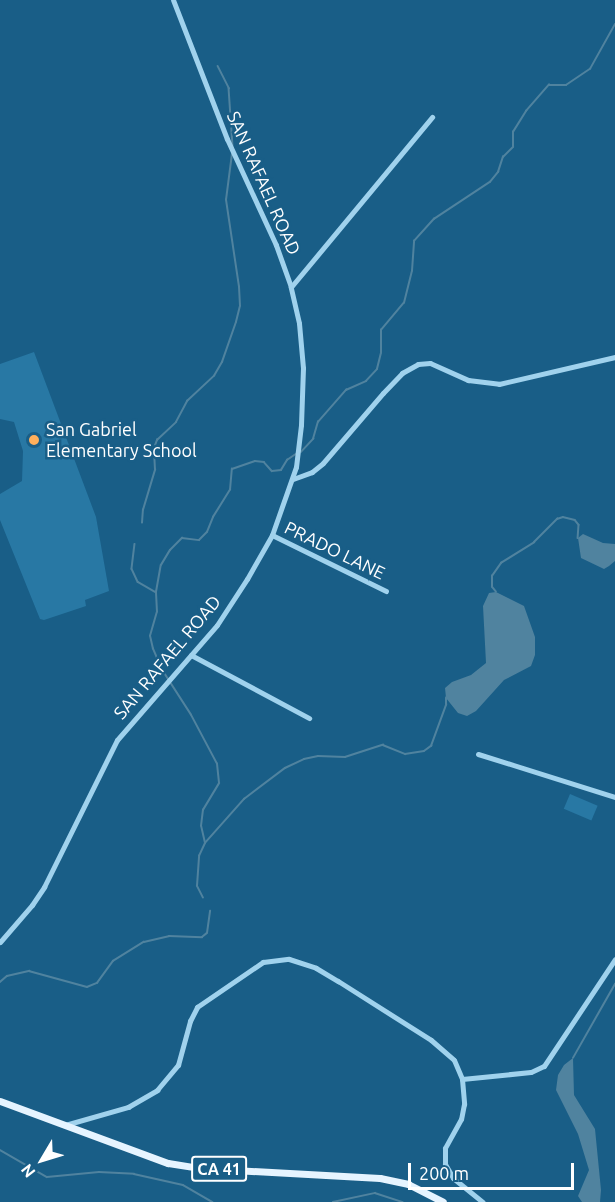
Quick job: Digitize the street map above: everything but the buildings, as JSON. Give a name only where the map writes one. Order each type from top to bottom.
[{"type":"main road","name":"CA 41","points":[[0,1101],[168,1163],[199,1168],[380,1178],[408,1184],[444,1202]]},
{"type":"street","name":"SAN RAFAEL ROAD","points":[[0,942],[32,905],[44,887],[117,740],[224,615],[272,536],[294,479],[302,425],[303,368],[299,323],[291,287],[272,235],[227,139],[172,0]]},
{"type":"street","points":[[291,287],[432,117]]},
{"type":"street","points":[[294,479],[312,472],[323,463],[402,373],[418,364],[430,363],[468,380],[499,384],[615,357]]},
{"type":"street","name":"PRADO LANE","points":[[272,536],[386,591]]},
{"type":"street","points":[[192,655],[309,718]]},
{"type":"street","points":[[478,754],[615,797]]},
{"type":"street","points":[[65,1125],[128,1107],[157,1090],[178,1065],[190,1021],[197,1007],[257,965],[279,958],[299,961],[316,968],[431,1040],[452,1058],[462,1079],[463,1112],[445,1148],[445,1164],[453,1178],[483,1202]]},
{"type":"street","points":[[462,1079],[531,1072],[544,1066],[615,959]]},
{"type":"shaded area","name":"San Gabriel Elementary School","points":[[34,352],[96,517],[109,591],[85,600],[86,606],[44,620],[40,619],[0,520],[0,494],[22,481],[23,451],[14,422],[0,419],[0,364]]},
{"type":"shaded area","points":[[583,534],[603,543],[615,544],[615,561],[604,569],[581,558],[578,538]]},
{"type":"shaded area","points":[[496,592],[524,606],[535,637],[535,655],[531,666],[504,680],[476,711],[467,716],[458,713],[446,698],[445,688],[452,682],[471,675],[486,663],[483,606],[489,593]]},
{"type":"shaded area","points":[[570,794],[598,806],[591,820],[564,809]]},
{"type":"shaded area","points":[[573,1058],[574,1095],[595,1129],[601,1190],[600,1202],[582,1202],[578,1196],[589,1170],[578,1134],[556,1090],[558,1075],[564,1065]]},
{"type":"waterway","points":[[301,452],[313,439],[318,422],[346,390],[366,381],[377,369],[381,353],[381,330],[404,303],[412,271],[414,241],[434,219],[490,182],[498,172],[503,157],[513,147],[513,132],[526,111],[549,85],[566,85],[590,69],[615,24]]},
{"type":"waterway","points":[[218,66],[229,88],[233,146]]},
{"type":"waterway","points":[[142,523],[143,510],[155,470],[154,448],[157,440],[176,422],[187,401],[214,376],[222,362],[240,306],[226,200],[232,154]]},
{"type":"waterway","points":[[205,843],[201,826],[203,810],[219,783],[217,764],[191,715],[162,670],[153,649],[150,636],[157,612],[156,592],[161,565],[170,550],[182,538],[199,540],[207,532],[213,517],[230,490],[232,469],[255,461],[264,462],[272,471],[281,470],[287,460],[296,454]]},
{"type":"waterway","points":[[496,592],[492,587],[492,576],[501,563],[534,542],[557,519],[563,517],[575,520],[579,525],[578,538]]},
{"type":"waterway","points":[[135,544],[132,569],[138,582],[155,592]]},
{"type":"waterway","points":[[203,898],[197,886],[199,856],[205,843],[244,799],[285,768],[304,759],[318,756],[345,757],[383,745],[405,754],[424,751],[431,746],[446,705],[446,698]]},
{"type":"waterway","points":[[0,982],[7,976],[29,971],[87,987],[97,983],[113,961],[144,942],[169,936],[202,937],[207,933],[210,911]]},
{"type":"waterway","points":[[573,1058],[615,984]]},
{"type":"waterway","points":[[0,1150],[47,1177],[99,1172],[134,1174],[183,1185],[212,1202]]},
{"type":"waterway","points":[[333,1202],[375,1193],[403,1202]]},
{"type":"place","name":"San Gabriel Elementary School","points":[[34,440]]}]
